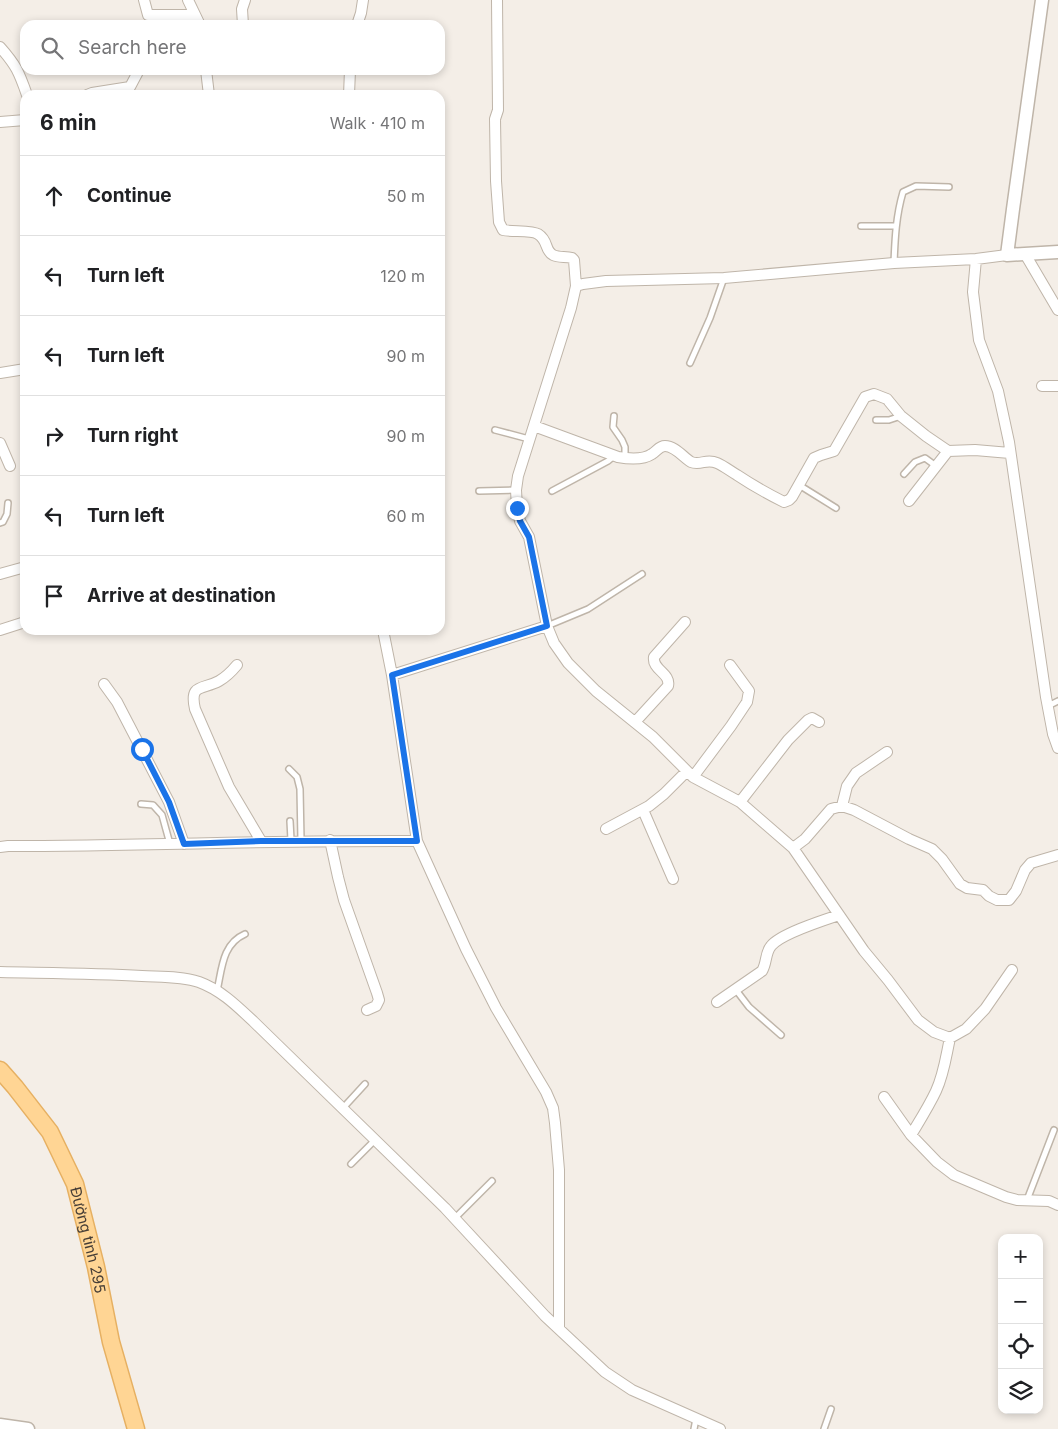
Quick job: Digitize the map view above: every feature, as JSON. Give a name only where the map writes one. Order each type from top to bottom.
[{"type":"main road","name":"Đường tỉnh 295","points":[[0,1070],[50,1132],[75,1184],[96,1267],[110,1342],[136,1429]]},
{"type":"street","points":[[144,0],[148,15],[194,15]]},
{"type":"street","points":[[188,0],[197,20]]},
{"type":"street","points":[[243,20],[242,8],[245,0]]},
{"type":"street","points":[[359,20],[363,0]]},
{"type":"street","points":[[496,0],[498,110],[495,119],[499,222],[503,230],[536,232],[546,240],[550,254],[574,260],[576,286],[572,308],[529,439],[518,476],[516,490],[520,521],[529,537],[547,626],[554,643],[568,663],[596,691],[636,721],[690,774],[740,802],[793,848],[864,951],[918,1020],[934,1032],[950,1038],[966,1029],[985,1009],[1012,970]]},
{"type":"street","points":[[1007,255],[1042,0]]},
{"type":"street","points":[[0,47],[14,62],[25,90]]},
{"type":"street","points":[[111,90],[130,87],[136,75]]},
{"type":"street","points":[[207,75],[208,90]]},
{"type":"street","points":[[349,90],[350,75]]},
{"type":"street","points":[[0,122],[20,120]]},
{"type":"street","points":[[576,286],[606,281],[724,278],[894,263],[1058,252]]},
{"type":"street","points":[[1025,254],[1058,310]]},
{"type":"street","points":[[976,259],[973,292],[979,340],[998,391],[1010,453],[1048,706],[1053,734],[1058,748]]},
{"type":"street","points":[[0,373],[20,370]]},
{"type":"street","points":[[1042,386],[1058,386]]},
{"type":"street","points":[[534,426],[614,456],[625,458],[643,458],[664,446],[671,448],[692,462],[699,464],[708,460],[717,463],[784,502],[789,500],[814,458],[834,452],[865,397],[874,394],[887,399],[901,416],[948,451],[975,450],[1010,453]]},
{"type":"street","points":[[0,444],[10,466]]},
{"type":"street","points":[[909,501],[948,451]]},
{"type":"street","points":[[0,574],[20,568]]},
{"type":"street","points":[[636,721],[668,686],[668,678],[656,665],[654,657],[685,622]]},
{"type":"street","points":[[0,630],[20,624]]},
{"type":"street","points":[[392,675],[547,626]]},
{"type":"street","points":[[384,635],[392,675],[417,841],[466,949],[496,1008],[546,1092],[553,1108],[558,1170],[558,1329]]},
{"type":"street","points":[[237,665],[231,673],[221,680],[199,688],[192,698],[194,709],[229,787],[261,841]]},
{"type":"street","points":[[606,828],[643,810],[690,774],[731,726],[747,702],[749,691],[730,665]]},
{"type":"street","points":[[104,684],[121,710],[164,794],[184,844]]},
{"type":"street","points":[[740,802],[788,740],[808,720],[812,718],[819,722]]},
{"type":"street","points":[[842,806],[847,786],[856,773],[887,752]]},
{"type":"street","points":[[793,848],[805,839],[831,809],[842,806],[932,850],[960,884],[967,888],[983,890],[997,900],[1009,900],[1016,891],[1025,870],[1031,863],[1058,855]]},
{"type":"street","points":[[643,810],[674,878]]},
{"type":"street","points":[[0,848],[8,846],[184,844],[296,840],[417,841]]},
{"type":"street","points":[[330,840],[344,900],[379,1000],[376,1006],[367,1010]]},
{"type":"street","points":[[717,1002],[762,971],[766,966],[766,955],[778,938],[839,914]]},
{"type":"street","points":[[0,972],[180,978],[199,982],[218,991],[235,1004],[343,1108],[454,1218],[558,1329],[605,1372],[632,1390],[695,1424],[720,1429]]},
{"type":"street","points":[[911,1135],[937,1090],[945,1065],[950,1038]]},
{"type":"street","points":[[884,1097],[911,1135],[937,1162],[954,1175],[1006,1197],[1027,1201],[1049,1201],[1058,1205]]},
{"type":"street","points":[[0,1424],[28,1429]]},
{"type":"lane","points":[[894,263],[896,226],[903,192],[916,186],[949,187]]},
{"type":"lane","points":[[861,226],[896,226]]},
{"type":"lane","points":[[690,362],[710,318],[724,278]]},
{"type":"lane","points":[[614,416],[613,427],[625,447],[625,458]]},
{"type":"lane","points":[[876,420],[897,419],[901,416]]},
{"type":"lane","points":[[495,430],[529,439]]},
{"type":"lane","points":[[552,491],[614,456]]},
{"type":"lane","points":[[904,474],[915,462],[925,458],[936,466]]},
{"type":"lane","points":[[799,485],[836,508]]},
{"type":"lane","points":[[480,491],[516,490]]},
{"type":"lane","points":[[0,523],[3,522],[7,514],[8,503]]},
{"type":"lane","points":[[547,626],[588,609],[642,574]]},
{"type":"lane","points":[[1048,706],[1058,701]]},
{"type":"lane","points":[[289,769],[297,777],[300,789],[296,840]]},
{"type":"lane","points":[[141,804],[152,805],[162,815],[170,844]]},
{"type":"lane","points":[[290,821],[296,840]]},
{"type":"lane","points":[[218,991],[227,951],[232,942],[245,934]]},
{"type":"lane","points":[[736,990],[749,1007],[781,1035]]},
{"type":"lane","points":[[343,1108],[365,1084]]},
{"type":"lane","points":[[1027,1201],[1054,1130]]},
{"type":"lane","points":[[351,1164],[375,1140]]},
{"type":"lane","points":[[454,1218],[492,1181]]},
{"type":"lane","points":[[824,1429],[831,1409]]},
{"type":"route","points":[[142,749],[169,802],[184,844],[330,840],[417,841],[392,675],[547,626],[529,537],[520,521],[517,508]]}]
